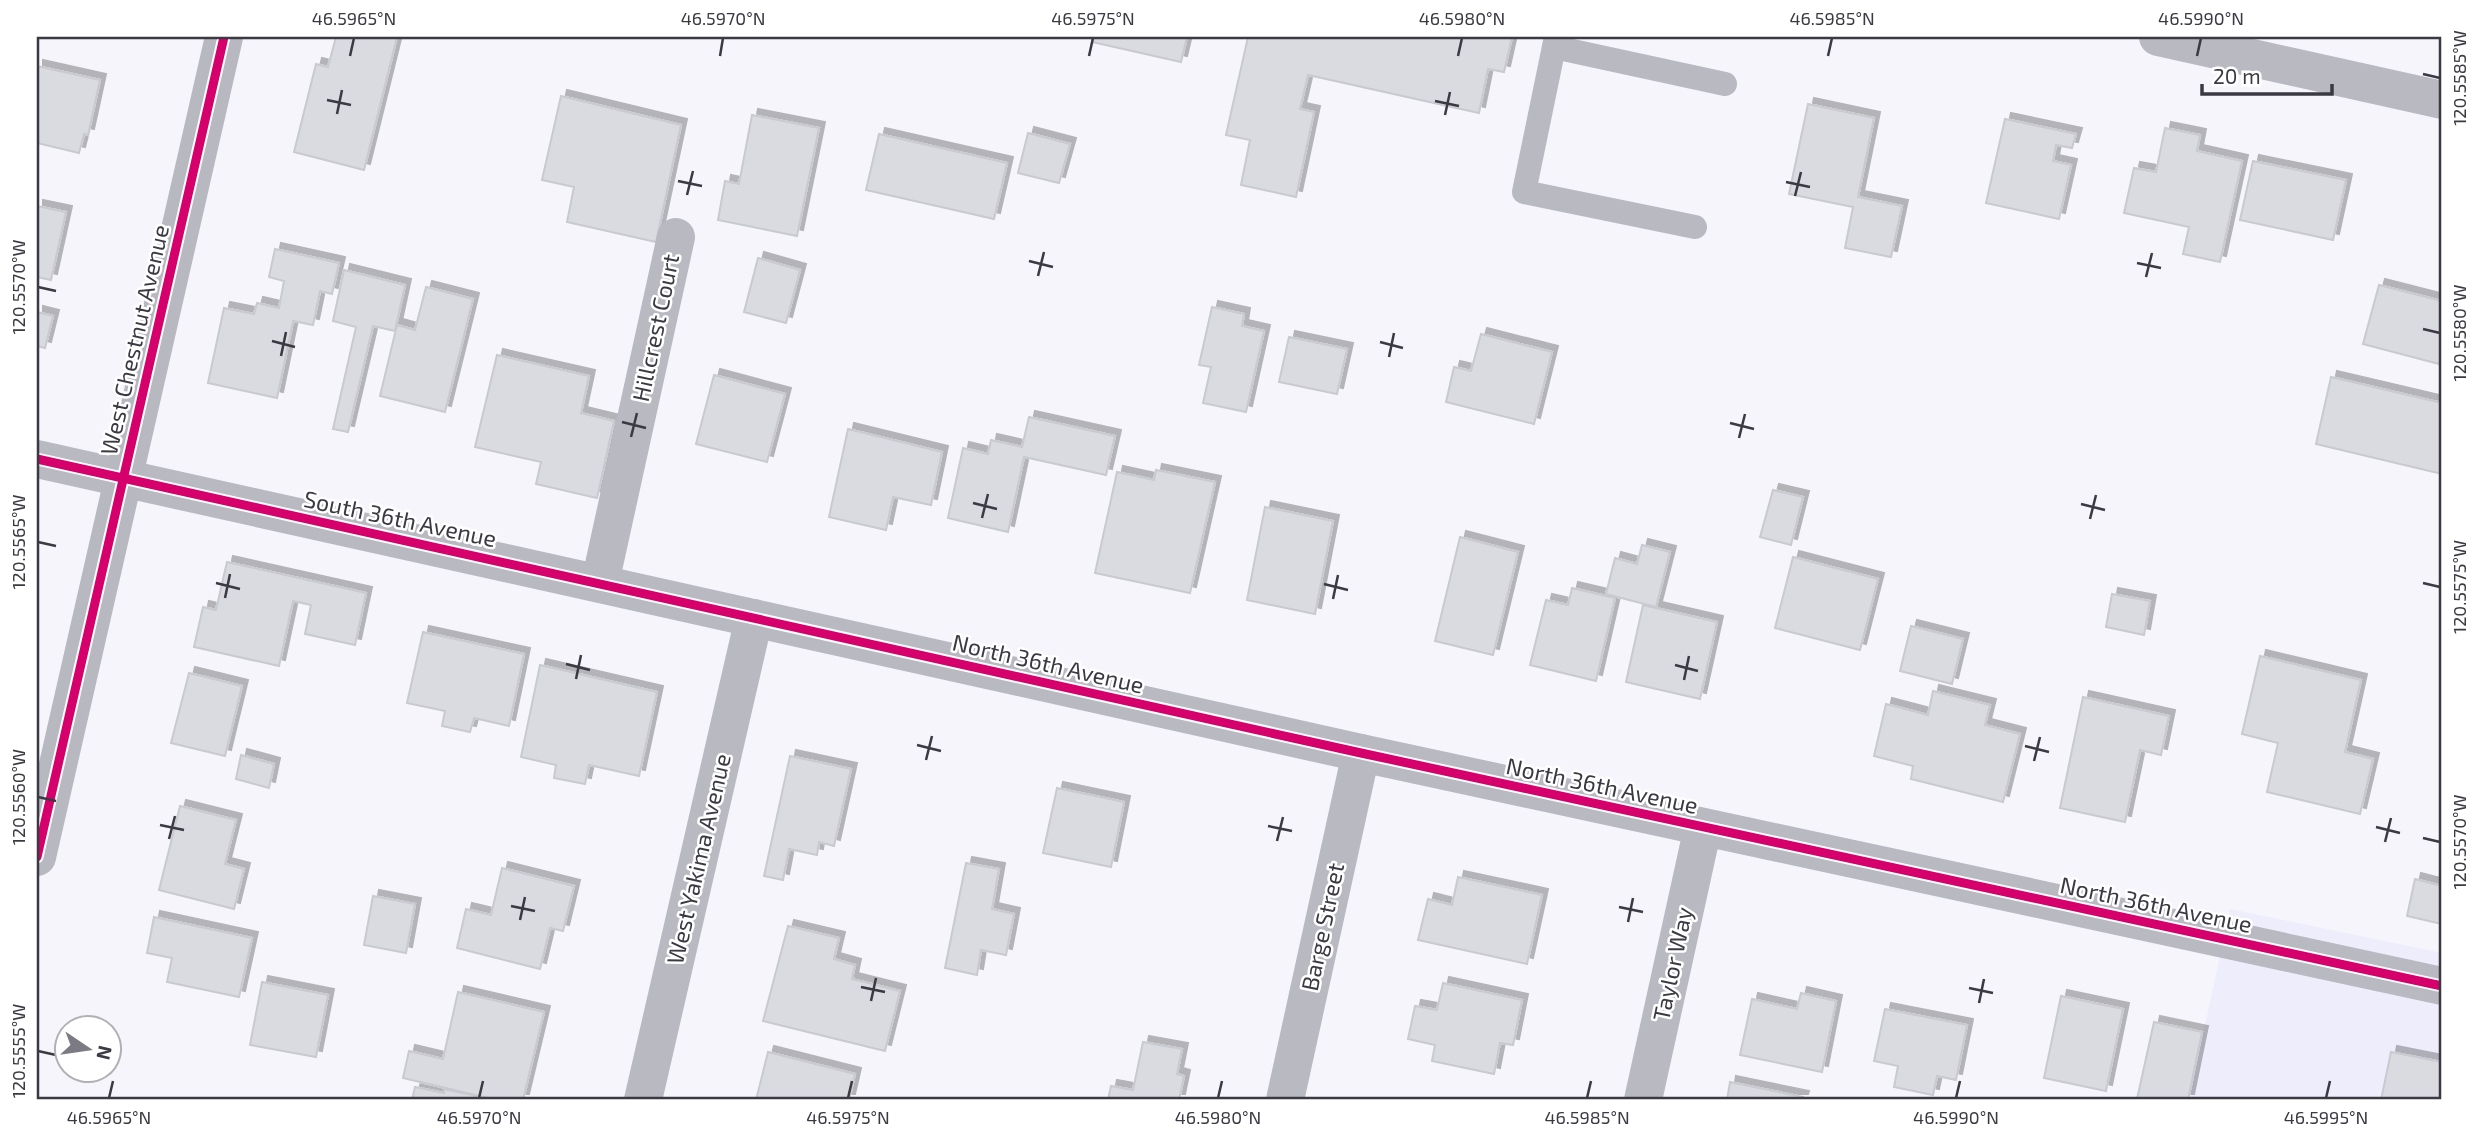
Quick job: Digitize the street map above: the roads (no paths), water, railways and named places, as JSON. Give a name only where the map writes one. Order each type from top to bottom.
[{"type":"street","name":"West Chestnut Avenue","points":[[37,857],[224,37]]},
{"type":"street","points":[[2158,37],[2442,100]]},
{"type":"street","name":"Hillcrest Court","points":[[600,583],[676,237]]},
{"type":"street","name":"South 36th Avenue","points":[[37,459],[754,618]]},
{"type":"street","name":"North 36th Avenue","points":[[754,618],[1361,753],[2442,986]]},
{"type":"street","name":"West Yakima Avenue","points":[[643,1100],[754,618]]},
{"type":"street","name":"Barge Street","points":[[1285,1100],[1361,753]]},
{"type":"street","name":"Taylor Way","points":[[1643,1100],[1703,827]]},
{"type":"lane","points":[[1695,227],[1524,192],[1555,42],[1725,84]]}]
